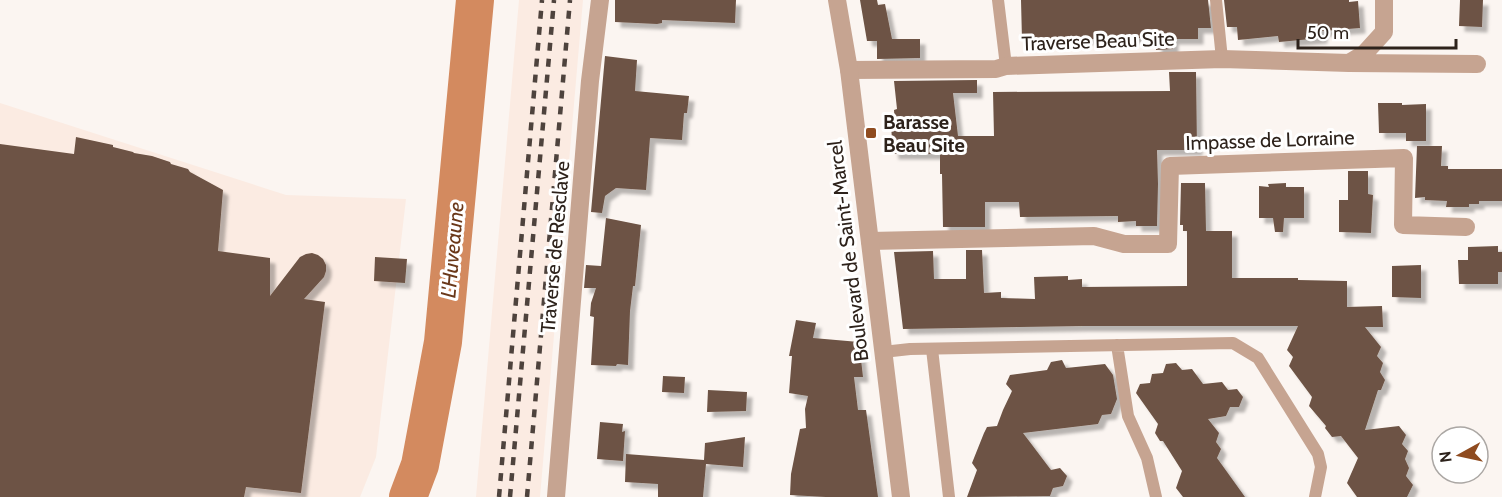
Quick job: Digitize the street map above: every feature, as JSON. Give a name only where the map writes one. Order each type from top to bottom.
[{"type":"street","name":"Traverse de Resclave","points":[[556,497],[590,81],[600,0]]},
{"type":"street","name":"Boulevard de Saint-Marcel","points":[[837,0],[849,69],[901,497]]},
{"type":"street","points":[[1348,63],[1364,54],[1384,32],[1384,0]]},
{"type":"street","name":"Traverse Beau Site","points":[[849,69],[996,69],[1006,66],[1222,59],[1477,64]]},
{"type":"street","name":"Impasse de Lorraine","points":[[870,241],[1094,236],[1124,244],[1168,244],[1170,166],[1404,158],[1403,225],[1466,227]]},
{"type":"lane","points":[[999,0],[1006,66]]},
{"type":"lane","points":[[1216,0],[1222,59]]},
{"type":"lane","points":[[883,352],[910,349],[1233,343],[1258,358],[1318,454],[1321,467],[1315,497]]},
{"type":"lane","points":[[1117,345],[1128,416],[1147,458],[1155,497]]},
{"type":"lane","points":[[932,349],[949,497]]},
{"type":"shaded area","points":[[519,0],[583,0],[540,497],[476,497]]},
{"type":"shaded area","points":[[0,103],[286,195],[406,199],[376,457],[360,497],[0,497]]},
{"type":"building","points":[[615,0],[736,0],[735,23],[662,20],[662,23],[657,24],[615,22]]},
{"type":"building","points":[[860,0],[877,0],[878,5],[885,4],[892,39],[920,39],[920,58],[877,59],[877,41],[867,41]]},
{"type":"building","points":[[1021,0],[1208,0],[1211,28],[1198,28],[1198,39],[1173,39],[1173,49],[1156,50],[1156,38],[1022,40]]},
{"type":"building","points":[[1224,0],[1358,1],[1360,28],[1322,31],[1322,38],[1279,42],[1278,36],[1238,40],[1237,27],[1227,27]]},
{"type":"building","points":[[1460,0],[1483,0],[1482,27],[1459,26]]},
{"type":"building","points":[[605,56],[637,60],[635,91],[689,96],[687,113],[684,113],[682,140],[650,138],[646,190],[616,188],[605,196],[602,213],[591,212]]},
{"type":"building","points":[[1169,72],[1196,72],[1197,150],[1157,150],[1157,226],[1136,226],[1136,221],[1118,222],[1118,216],[1020,217],[1019,202],[985,202],[985,227],[943,227],[940,154],[893,154],[891,125],[895,125],[894,110],[897,109],[894,81],[977,80],[977,93],[953,93],[958,136],[994,136],[993,92],[1170,91]]},
{"type":"building","points":[[1378,103],[1426,104],[1426,141],[1406,141],[1406,133],[1379,133]]},
{"type":"building","points":[[76,137],[170,162],[188,169],[223,190],[218,251],[270,258],[270,296],[300,257],[312,253],[323,259],[326,265],[324,277],[304,299],[325,302],[301,493],[246,487],[244,497],[0,497],[0,144],[74,154]]},
{"type":"building","points":[[1417,146],[1442,146],[1441,166],[1448,166],[1448,169],[1502,169],[1502,201],[1479,201],[1479,204],[1469,204],[1469,207],[1446,207],[1447,201],[1425,200],[1425,197],[1415,198]]},
{"type":"building","points":[[1348,171],[1368,171],[1368,194],[1373,195],[1371,233],[1339,232],[1339,200],[1348,200]]},
{"type":"building","points":[[1181,183],[1205,183],[1206,231],[1232,231],[1232,278],[1347,281],[1347,307],[1382,306],[1383,327],[1365,327],[1381,347],[1377,356],[1383,363],[1380,372],[1385,380],[1381,390],[1378,390],[1365,430],[1399,426],[1406,435],[1402,444],[1408,451],[1405,459],[1409,468],[1406,476],[1413,485],[1407,497],[1357,497],[1347,483],[1358,458],[1341,436],[1332,437],[1325,428],[1326,426],[1309,406],[1312,397],[1289,366],[1293,357],[1287,350],[1298,326],[903,329],[894,252],[933,251],[934,279],[966,279],[966,250],[982,250],[984,293],[1001,292],[1001,298],[1035,299],[1034,277],[1068,276],[1068,280],[1082,279],[1082,287],[1187,286],[1187,231],[1183,231],[1183,225],[1180,225]]},
{"type":"building","points":[[1286,183],[1286,187],[1304,187],[1304,218],[1284,218],[1283,232],[1275,232],[1273,218],[1259,218],[1259,186],[1269,187],[1268,184]]},
{"type":"building","points":[[606,218],[641,225],[630,311],[628,365],[591,365],[594,317],[590,316],[596,288],[584,288],[586,265],[601,266]]},
{"type":"building","points":[[1498,246],[1498,252],[1502,252],[1502,272],[1498,272],[1498,284],[1459,284],[1458,260],[1468,260],[1468,247]]},
{"type":"building","points":[[375,257],[407,259],[405,283],[374,281]]},
{"type":"building","points":[[1421,265],[1421,298],[1392,297],[1392,266]]},
{"type":"building","points":[[796,320],[816,323],[813,338],[859,342],[863,377],[854,377],[858,410],[866,410],[878,497],[790,495],[791,474],[800,429],[806,428],[805,409],[808,396],[789,393],[792,356],[789,356]]},
{"type":"building","points":[[1062,360],[1066,368],[1105,364],[1113,375],[1117,399],[1111,414],[1102,415],[1098,424],[1023,433],[1051,470],[1060,468],[1067,476],[1063,486],[1053,488],[1050,496],[967,497],[977,470],[972,463],[984,433],[987,427],[997,426],[1012,391],[1006,384],[1010,375],[1047,370],[1051,362]]},
{"type":"building","points":[[1176,363],[1182,370],[1192,369],[1203,384],[1222,382],[1228,390],[1237,389],[1243,397],[1239,407],[1230,407],[1226,416],[1208,419],[1219,433],[1216,442],[1221,449],[1217,458],[1245,497],[1183,497],[1176,488],[1182,471],[1163,441],[1160,441],[1155,433],[1158,424],[1136,393],[1140,384],[1150,383],[1152,374],[1163,373],[1166,364]]},
{"type":"building","points":[[663,376],[685,377],[684,393],[662,392]]},
{"type":"building","points":[[708,390],[747,392],[746,411],[707,412]]},
{"type":"building","points":[[600,422],[623,424],[622,432],[625,431],[623,461],[597,459]]},
{"type":"building","points":[[745,437],[743,467],[706,464],[703,497],[658,497],[658,484],[625,482],[626,454],[704,460],[705,443]]},
{"type":"waterway","name":"L'Huveaune","points":[[408,497],[420,465],[443,342],[475,0]]},
{"type":"railway","points":[[499,497],[542,0]]},
{"type":"railway","points":[[510,497],[554,0]]},
{"type":"railway","points":[[527,497],[570,0]]},
{"type":"place","name":"Barasse Beau Site","points":[[871,133]]}]
